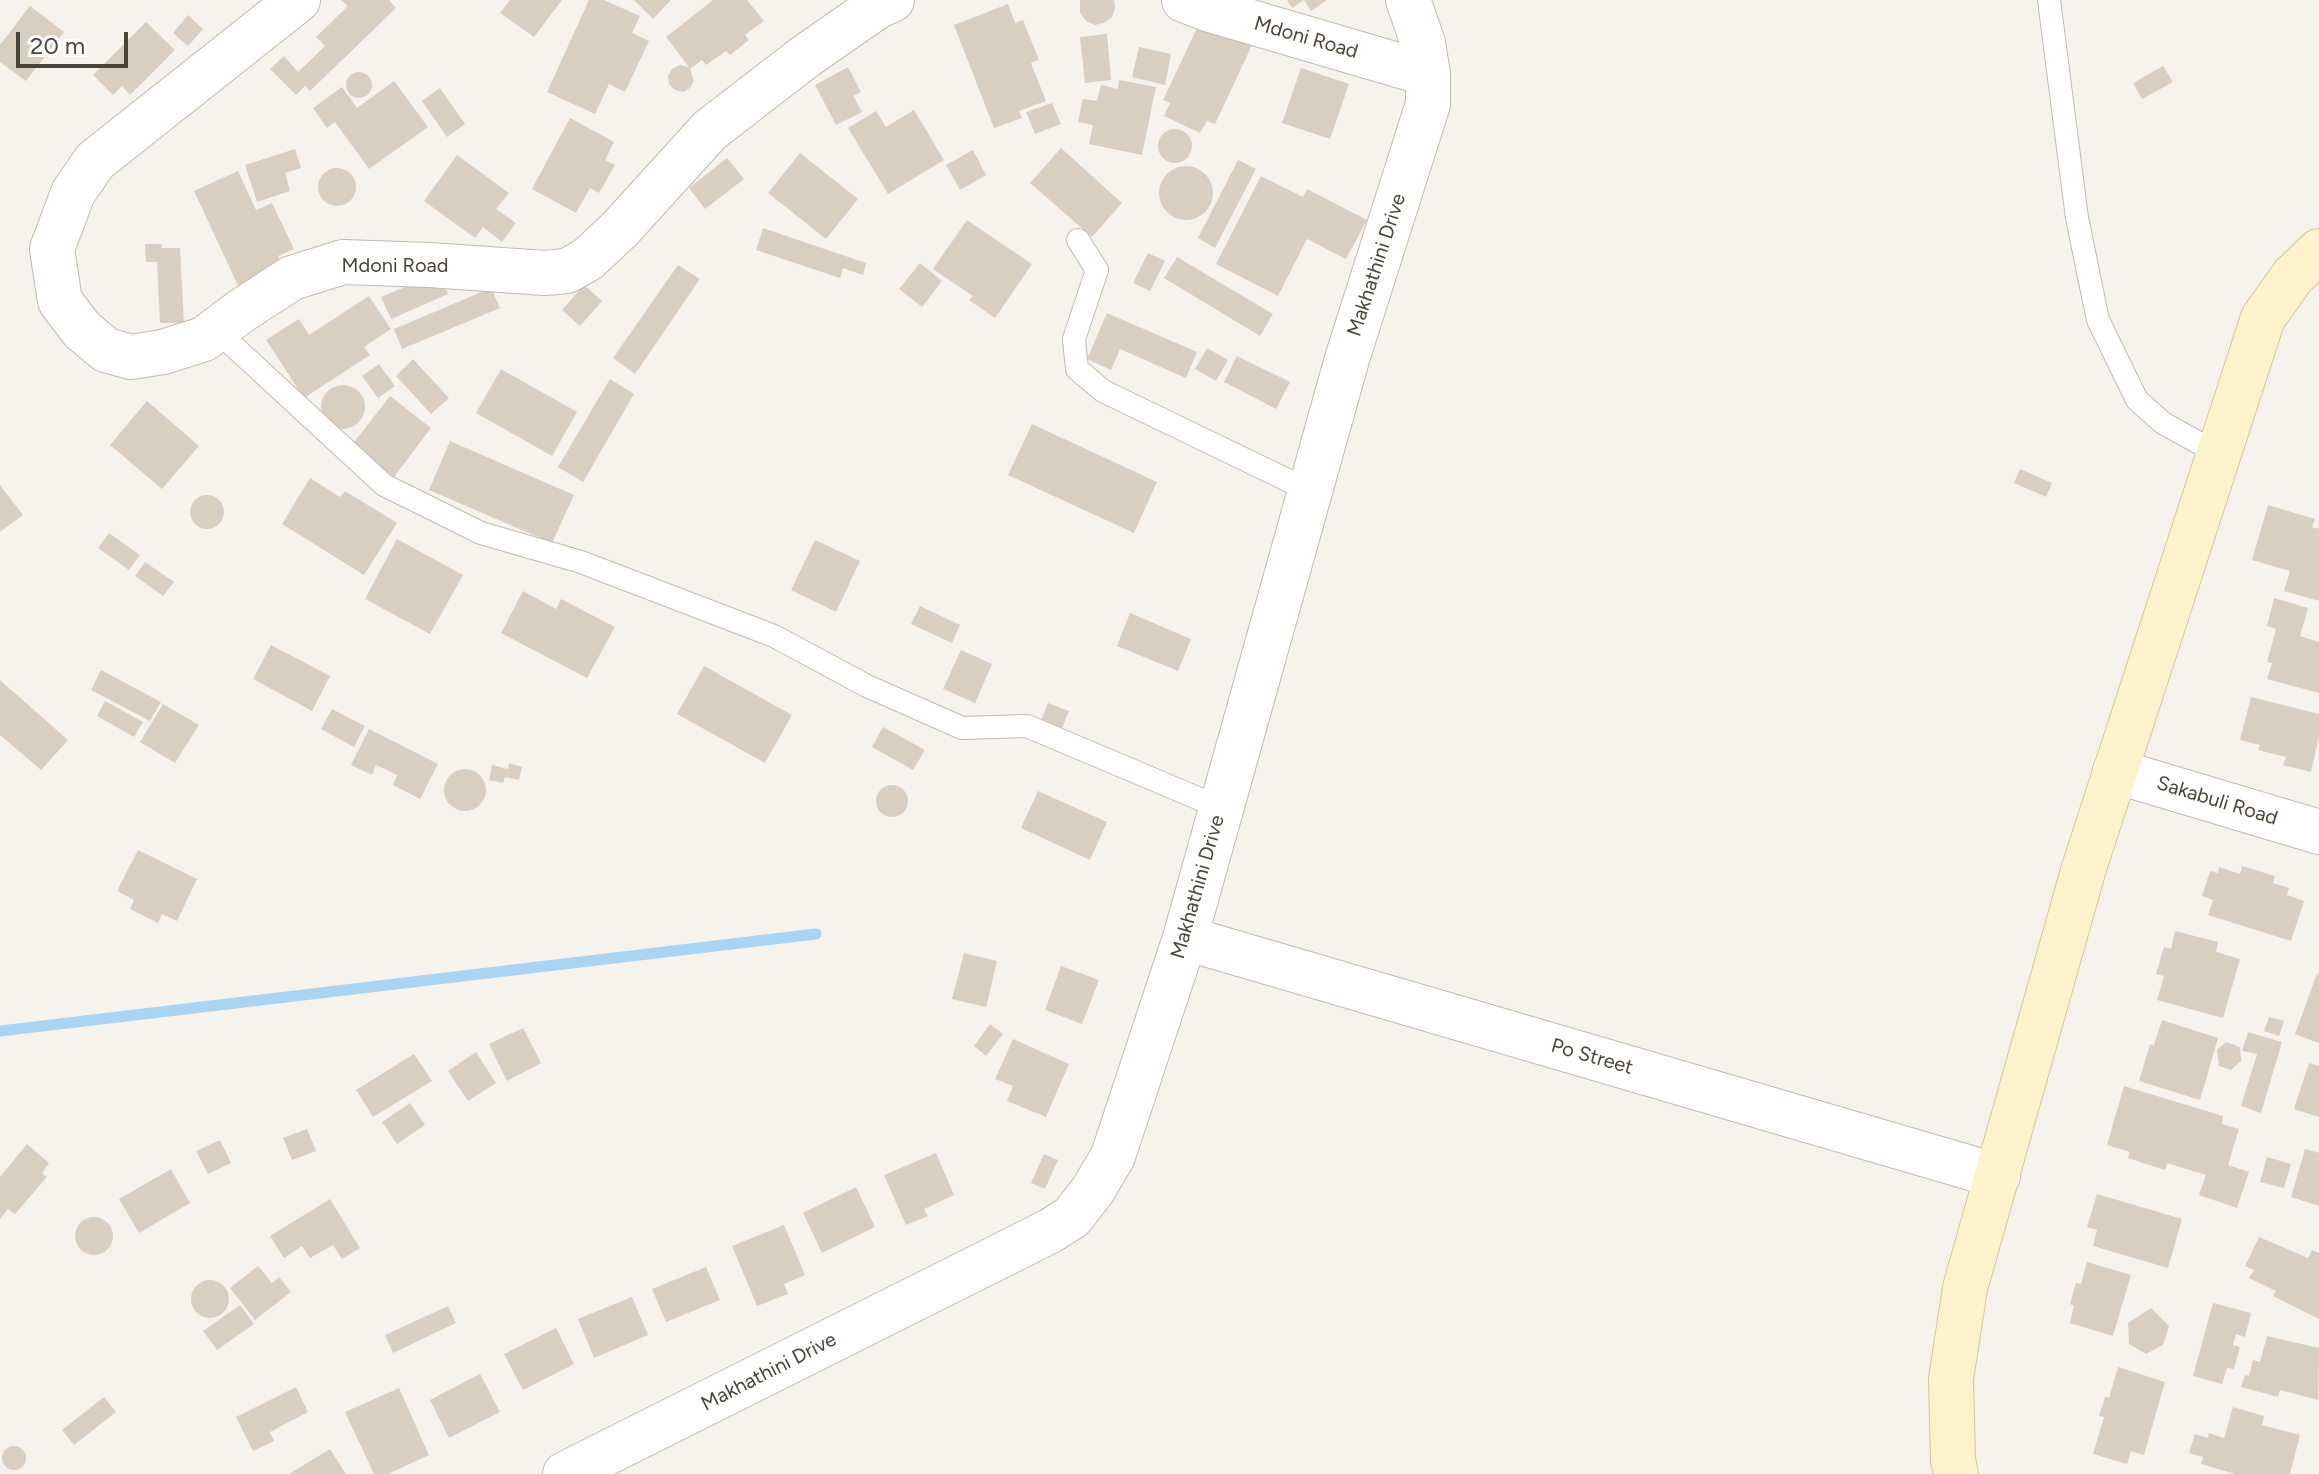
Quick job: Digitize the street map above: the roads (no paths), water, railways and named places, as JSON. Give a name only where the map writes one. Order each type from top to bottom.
[{"type":"street","name":"Mdoni Road","points":[[298,0],[95,161],[73,193],[52,249],[60,301],[82,330],[106,350],[131,357],[163,352],[204,339],[292,278],[343,262],[545,273],[567,271],[588,259],[620,229],[710,130],[806,56],[878,6],[892,0]]},
{"type":"street","name":"Mdoni Road","points":[[1184,0],[1428,74]]},
{"type":"street","name":"Makhathini Drive","points":[[565,1474],[1022,1246],[1072,1217],[1113,1156],[1185,938],[1347,359],[1428,104],[1428,74],[1423,43],[1408,0]]},
{"type":"street","points":[[1956,1474],[1951,1379],[1965,1288],[2084,868],[2263,318],[2293,276],[2319,251]]},
{"type":"street","name":"Sakabuli Road","points":[[2115,771],[2319,832]]},
{"type":"street","name":"Po Street","points":[[1185,938],[1998,1176]]},
{"type":"lane","points":[[2049,0],[2077,218],[2098,320],[2137,400],[2163,423],[2217,453]]},
{"type":"lane","points":[[1078,240],[1097,270],[1074,339],[1077,369],[1103,391],[1310,491]]},
{"type":"lane","points":[[216,330],[384,485],[481,533],[581,562],[774,636],[867,686],[962,728],[1027,726],[1221,808]]},
{"type":"waterway","points":[[0,1031],[816,934]]}]
